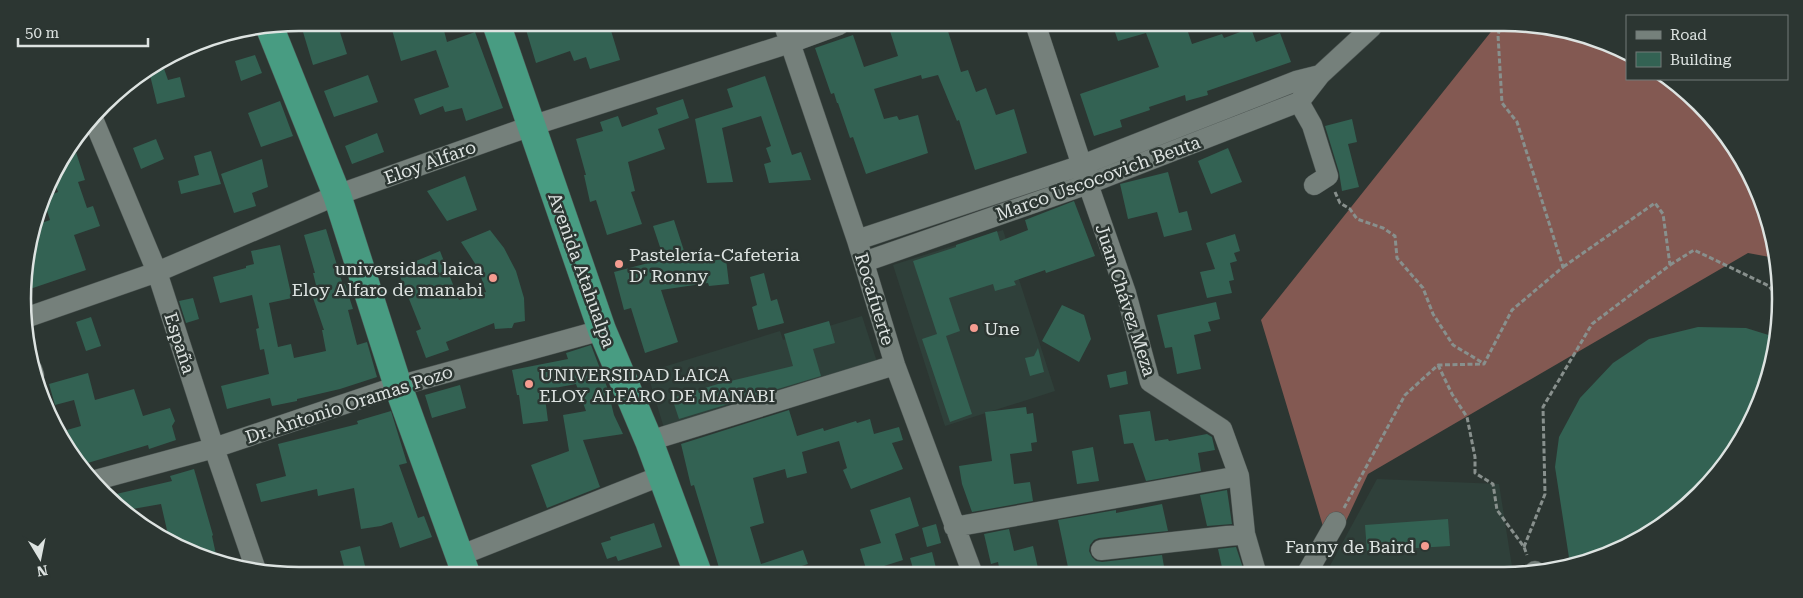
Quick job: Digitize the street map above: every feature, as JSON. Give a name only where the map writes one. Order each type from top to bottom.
[{"type":"highway","name":"Avenida Atahualpa","points":[[499,31],[602,330],[649,441],[696,567]]},
{"type":"highway","points":[[272,33],[337,195],[398,386],[462,564]]},
{"type":"street","name":"Eloy Alfaro","points":[[32,316],[157,272],[337,195],[787,34],[804,31]]},
{"type":"street","name":"Juan Chávez Meza","points":[[1038,31],[1126,293],[1150,382],[1222,429],[1239,476],[1245,534],[1255,567]]},
{"type":"street","name":"Marco Uscocovich Beuta","points":[[864,262],[1088,184],[1298,102],[1320,75],[1368,31]]},
{"type":"street","name":"Rocafuerte","points":[[787,34],[857,240],[895,365],[970,567]]},
{"type":"street","name":"Marco Uscocovich Beuta","points":[[857,240],[1082,165],[1296,81],[1320,75]]},
{"type":"street","points":[[1298,102],[1312,125],[1321,181]]},
{"type":"street","name":"España","points":[[96,125],[157,272],[254,563]]},
{"type":"street","name":"Dr. Antonio Oramas Pozo","points":[[101,479],[214,448],[398,386],[602,330]]},
{"type":"street","points":[[649,441],[895,365]]},
{"type":"street","points":[[462,564],[662,475]]},
{"type":"street","points":[[954,527],[1239,476]]},
{"type":"street","points":[[1310,567],[1336,522]]},
{"type":"street","points":[[1101,550],[1245,534]]},
{"type":"path","points":[[1499,31],[1502,103],[1517,122],[1563,267]]},
{"type":"path","points":[[1321,181],[1340,203],[1350,209],[1358,219],[1383,228],[1395,236],[1397,258],[1423,288],[1434,314],[1453,345],[1484,364]]},
{"type":"path","points":[[1484,364],[1512,310],[1563,267],[1655,203],[1663,214],[1670,265]]},
{"type":"path","points":[[1524,547],[1545,494],[1543,407],[1592,324],[1670,265],[1694,250],[1771,288]]},
{"type":"path","points":[[1336,522],[1405,395],[1438,365],[1484,364]]},
{"type":"path","points":[[1438,365],[1452,394],[1467,416],[1475,457],[1475,473],[1493,484],[1497,510],[1524,547],[1532,565]]},
{"type":"shaded area","points":[[1492,31],[1556,36],[1590,45],[1626,61],[1626,80],[1658,80],[1681,98],[1705,122],[1727,150],[1744,181],[1758,213],[1767,247],[1768,257],[1748,253],[1368,474],[1331,553],[1261,320]]},
{"type":"shaded area","name":"Une","points":[[1003,230],[1055,391],[945,426],[893,265]]},
{"type":"shaded area","points":[[862,316],[877,362],[664,428],[647,372],[780,331],[783,340]]},
{"type":"shaded area","name":"Fanny de Baird","points":[[1377,479],[1499,484],[1512,567],[1329,567]]},
{"type":"building","points":[[303,31],[340,31],[347,54],[313,65]]},
{"type":"building","points":[[392,31],[444,31],[447,42],[475,32],[503,108],[466,121],[462,108],[445,112],[443,106],[420,115],[414,99],[449,87],[436,50],[401,61]]},
{"type":"building","points":[[526,31],[611,31],[620,60],[590,69],[586,57],[574,61],[570,51],[536,63]]},
{"type":"building","points":[[890,31],[948,31],[961,72],[968,70],[976,92],[986,88],[996,115],[1014,109],[1027,153],[975,170],[959,120],[957,121],[938,75],[922,79],[921,75],[874,89],[884,119],[897,116],[899,120],[918,115],[928,153],[866,174],[853,137],[850,138],[834,93],[831,94],[815,48],[853,35],[864,67],[898,56]]},
{"type":"building","points":[[1115,31],[1188,31],[1192,44],[1222,34],[1224,38],[1243,31],[1252,31],[1256,42],[1280,33],[1291,62],[1207,91],[1208,95],[1186,101],[1185,95],[1149,107],[1150,110],[1120,120],[1122,127],[1094,136],[1080,94],[1159,67],[1146,33],[1118,41]]},
{"type":"building","points":[[255,55],[262,73],[241,81],[235,61]]},
{"type":"building","points":[[164,68],[168,80],[180,77],[185,97],[157,104],[150,76]]},
{"type":"building","points":[[368,75],[378,102],[334,117],[324,91]]},
{"type":"building","points":[[765,76],[792,155],[801,152],[811,180],[769,183],[764,164],[771,162],[766,148],[771,146],[761,116],[722,128],[733,182],[707,183],[695,119],[733,107],[727,89]]},
{"type":"building","points":[[683,99],[689,118],[658,129],[665,149],[628,162],[635,191],[631,192],[642,224],[607,235],[596,200],[590,202],[584,175],[586,175],[576,139],[603,131],[600,122],[618,116],[622,127],[658,114],[656,108]]},
{"type":"building","points":[[280,101],[293,136],[261,147],[248,113]]},
{"type":"building","points":[[1352,119],[1357,142],[1348,144],[1359,187],[1342,191],[1339,172],[1325,126]]},
{"type":"building","points":[[377,133],[384,152],[352,164],[345,146]]},
{"type":"building","points":[[156,139],[164,159],[141,169],[133,148]]},
{"type":"building","points":[[1228,148],[1242,182],[1211,194],[1198,161]]},
{"type":"building","points":[[76,151],[85,180],[78,182],[87,208],[93,206],[100,226],[74,235],[86,270],[32,288],[36,247],[40,230],[42,223],[50,220],[47,209],[53,194],[58,192],[56,187]]},
{"type":"building","points":[[211,151],[221,184],[181,194],[178,181],[199,175],[194,156]]},
{"type":"building","points":[[262,159],[268,187],[252,193],[256,206],[234,213],[221,174]]},
{"type":"building","points":[[1168,172],[1179,213],[1187,211],[1192,230],[1164,237],[1157,212],[1128,219],[1120,184]]},
{"type":"building","points":[[465,176],[477,210],[447,221],[427,191]]},
{"type":"building","points":[[1074,201],[1095,256],[1046,273],[1045,270],[1014,281],[1016,285],[995,291],[993,284],[949,298],[960,331],[946,336],[972,414],[950,422],[922,339],[937,334],[913,261],[997,231],[1000,241],[1028,230],[1025,220]]},
{"type":"building","points":[[674,220],[688,263],[726,259],[729,284],[709,286],[708,283],[661,290],[678,342],[645,353],[631,308],[624,310],[614,272],[652,262],[652,260],[664,259],[653,226]]},
{"type":"building","points":[[326,229],[343,285],[345,284],[353,309],[348,310],[357,345],[367,342],[377,377],[340,389],[297,399],[297,401],[272,406],[270,398],[227,409],[221,386],[269,374],[264,349],[260,350],[256,329],[259,328],[252,295],[220,303],[213,277],[254,264],[251,251],[280,245],[292,298],[269,303],[278,347],[291,344],[294,358],[326,351],[322,330],[324,330],[312,295],[318,293],[313,273],[315,273],[304,235]]},
{"type":"building","points":[[490,230],[504,248],[516,271],[524,298],[525,321],[514,323],[512,328],[495,329],[494,323],[446,342],[449,350],[426,358],[416,331],[421,329],[397,269],[440,251],[459,300],[486,292],[478,268],[461,242]]},
{"type":"building","points":[[1235,234],[1240,251],[1234,253],[1237,261],[1230,263],[1234,280],[1229,281],[1232,293],[1207,298],[1200,272],[1215,269],[1206,243]]},
{"type":"building","points":[[764,273],[771,301],[777,299],[784,323],[758,330],[752,307],[757,305],[750,277]]},
{"type":"building","points":[[193,298],[199,319],[186,323],[179,301]]},
{"type":"building","points":[[1216,302],[1220,319],[1208,322],[1211,331],[1194,335],[1201,369],[1177,374],[1172,347],[1165,348],[1157,315]]},
{"type":"building","points":[[1062,305],[1084,315],[1091,339],[1079,362],[1042,341]]},
{"type":"building","points":[[91,317],[101,346],[86,351],[76,322]]},
{"type":"building","points":[[829,321],[835,343],[813,349],[821,376],[679,419],[672,398],[718,384],[793,366],[784,334]]},
{"type":"building","points":[[1698,327],[1746,328],[1769,335],[1767,351],[1758,385],[1744,417],[1727,448],[1705,476],[1681,500],[1653,522],[1622,539],[1590,553],[1569,559],[1555,467],[1559,437],[1580,398],[1613,363],[1649,339]]},
{"type":"building","points":[[591,345],[607,387],[614,415],[623,434],[583,440],[600,487],[547,508],[531,465],[569,451],[563,415],[586,411],[576,384],[544,390],[548,421],[523,424],[519,395],[517,395],[512,370],[568,359],[566,353]]},
{"type":"building","points":[[1038,348],[1044,372],[1030,376],[1025,358],[1034,356]]},
{"type":"building","points":[[1126,371],[1128,384],[1110,388],[1107,375]]},
{"type":"building","points":[[88,373],[95,400],[134,389],[143,416],[170,408],[175,421],[172,426],[176,440],[149,449],[148,445],[88,463],[76,448],[67,430],[81,426],[74,400],[55,405],[49,384]]},
{"type":"building","points":[[460,385],[466,408],[432,418],[425,395]]},
{"type":"building","points":[[1026,407],[1027,414],[1033,413],[1037,442],[1031,443],[1032,451],[1010,454],[1014,484],[1030,482],[1033,501],[972,512],[962,484],[959,466],[992,461],[985,412]]},
{"type":"building","points":[[789,410],[797,436],[823,428],[824,431],[856,421],[857,423],[870,419],[874,434],[899,427],[903,440],[892,443],[903,469],[851,489],[843,470],[847,468],[839,441],[802,452],[807,473],[787,478],[785,469],[753,478],[764,523],[750,527],[761,564],[803,550],[808,564],[799,567],[719,567],[694,485],[691,486],[681,444]]},
{"type":"building","points":[[391,411],[407,463],[399,465],[418,518],[424,516],[432,537],[400,548],[392,522],[361,529],[354,488],[318,496],[317,489],[261,502],[256,484],[286,476],[278,444],[358,424],[357,421]]},
{"type":"building","points":[[1150,411],[1155,441],[1168,439],[1169,441],[1207,434],[1212,437],[1215,450],[1198,453],[1201,471],[1146,481],[1133,443],[1124,444],[1119,415]]},
{"type":"building","points":[[1093,447],[1099,481],[1077,484],[1072,451]]},
{"type":"building","points":[[194,469],[213,535],[216,554],[167,532],[161,504],[133,509],[116,494],[172,481],[170,476]]},
{"type":"building","points":[[1227,490],[1232,524],[1207,526],[1200,495]]},
{"type":"building","points":[[910,497],[919,526],[895,534],[903,560],[884,567],[865,567],[860,549],[881,543],[870,510]]},
{"type":"building","points":[[1162,504],[1168,531],[1099,538],[1090,545],[1089,551],[1092,557],[1096,561],[1102,562],[1162,555],[1164,567],[1068,567],[1058,520],[1116,510],[1116,513]]},
{"type":"building","points":[[1448,519],[1450,546],[1367,551],[1365,525]]},
{"type":"building","points":[[654,523],[662,547],[618,561],[616,556],[607,559],[601,543],[611,540],[610,537]]},
{"type":"building","points":[[936,524],[941,543],[927,547],[922,528]]},
{"type":"building","points":[[1009,529],[1014,551],[1033,546],[1038,567],[999,567],[998,562],[991,564],[984,534]]},
{"type":"building","points":[[360,546],[365,566],[344,567],[340,551]]},
{"type":"building","points":[[1236,547],[1243,567],[1222,567],[1218,549]]},
{"type":"building","points":[[932,552],[936,567],[913,567],[910,558]]},
{"type":"place","name":"Pastelería-Cafeteria D' Ronny","points":[[619,264]]},
{"type":"place","name":"universidad laica Eloy Alfaro de manabi","points":[[493,278]]},
{"type":"place","name":"Une","points":[[974,328]]},
{"type":"place","name":"UNIVERSIDAD LAICA ELOY ALFARO DE MANABI","points":[[529,384]]},
{"type":"place","name":"Fanny de Baird","points":[[1425,546]]}]
